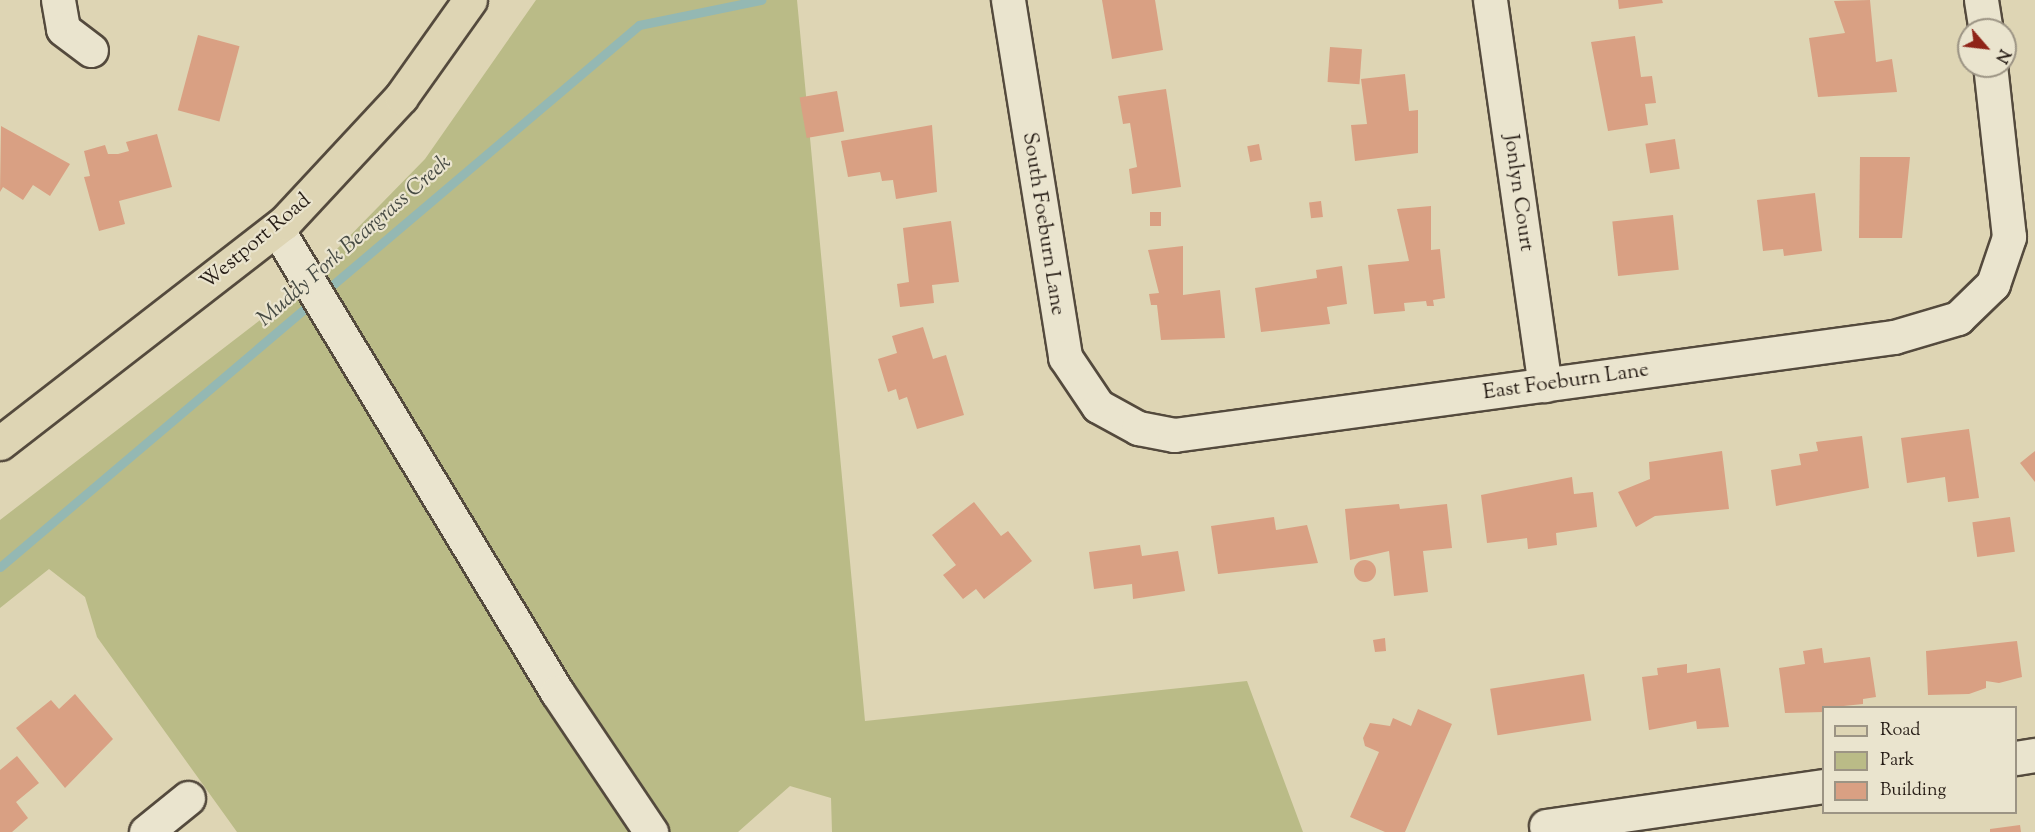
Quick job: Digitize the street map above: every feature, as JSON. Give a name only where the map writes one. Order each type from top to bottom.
[{"type":"main road","name":"Westport Road","points":[[0,443],[278,229],[401,97],[470,0]]},
{"type":"street","points":[[58,0],[63,29],[91,50]]},
{"type":"street","name":"South Foeburn Lane","points":[[1008,0],[1065,357],[1098,405],[1125,423]]},
{"type":"street","name":"Jonlyn Court","points":[[1490,0],[1545,385]]},
{"type":"street","points":[[1982,0],[1984,18]]},
{"type":"street","name":"East Foeburn Lane","points":[[1125,423],[1174,435],[1929,331],[1958,318],[1993,284],[2009,237],[2010,213],[1992,78]]},
{"type":"street","points":[[278,229],[557,692],[651,832]]},
{"type":"street","points":[[2017,758],[2035,755]]},
{"type":"street","points":[[1546,826],[1822,786]]},
{"type":"street","points":[[146,832],[188,798]]},
{"type":"green space","points":[[536,0],[797,0],[865,721],[1247,681],[1303,832],[832,832],[831,798],[790,786],[738,832],[237,832],[97,637],[85,597],[49,569],[0,608],[0,520],[290,297],[425,159]]},
{"type":"building","points":[[1102,0],[1155,0],[1163,50],[1112,59]]},
{"type":"building","points":[[1618,0],[1662,0],[1663,3],[1619,9]]},
{"type":"building","points":[[1870,0],[1876,62],[1892,59],[1897,92],[1818,97],[1809,38],[1845,33],[1834,1]]},
{"type":"building","points":[[198,35],[240,46],[219,121],[178,110]]},
{"type":"building","points":[[1635,36],[1641,77],[1652,76],[1656,103],[1645,104],[1648,125],[1608,131],[1591,42]]},
{"type":"building","points":[[1330,47],[1362,49],[1359,84],[1328,82]]},
{"type":"building","points":[[1405,74],[1409,111],[1418,110],[1418,153],[1355,161],[1351,125],[1367,124],[1361,79]]},
{"type":"building","points":[[1166,89],[1181,187],[1132,194],[1129,169],[1137,167],[1130,123],[1123,124],[1118,96]]},
{"type":"building","points":[[837,91],[844,131],[807,138],[800,98]]},
{"type":"building","points":[[932,125],[937,192],[896,199],[893,180],[882,181],[880,172],[848,177],[841,141]]},
{"type":"building","points":[[1,126],[70,164],[50,196],[33,185],[23,200],[3,187],[0,192]]},
{"type":"building","points":[[157,134],[172,187],[119,201],[125,224],[99,231],[84,177],[90,176],[84,151],[105,145],[108,154],[118,154],[129,151],[126,142]]},
{"type":"building","points":[[1675,139],[1680,169],[1650,173],[1645,144]]},
{"type":"building","points":[[1259,144],[1262,160],[1250,162],[1247,146]]},
{"type":"building","points":[[1860,157],[1910,157],[1902,238],[1859,238]]},
{"type":"building","points":[[1815,193],[1822,251],[1784,256],[1783,249],[1763,251],[1757,200]]},
{"type":"building","points":[[1321,201],[1323,217],[1311,218],[1309,202]]},
{"type":"building","points":[[1431,206],[1431,250],[1440,249],[1445,298],[1433,300],[1434,306],[1427,306],[1426,301],[1404,303],[1405,311],[1374,314],[1368,265],[1409,261],[1397,209]]},
{"type":"building","points":[[1150,212],[1161,212],[1161,226],[1150,226]]},
{"type":"building","points":[[1673,215],[1679,270],[1618,276],[1612,221]]},
{"type":"building","points":[[951,221],[959,282],[932,285],[934,303],[900,307],[897,284],[909,282],[903,228]]},
{"type":"building","points":[[1183,246],[1183,295],[1220,290],[1225,338],[1161,340],[1157,305],[1151,305],[1149,294],[1159,293],[1148,250]]},
{"type":"building","points":[[1342,266],[1347,304],[1327,307],[1330,324],[1261,332],[1255,288],[1317,278],[1316,270]]},
{"type":"building","points":[[923,327],[933,359],[946,355],[964,415],[917,429],[907,397],[899,400],[896,389],[888,392],[878,359],[897,353],[892,336]]},
{"type":"building","points":[[1969,429],[1979,498],[1948,502],[1945,477],[1907,483],[1901,438]]},
{"type":"building","points":[[1862,436],[1869,488],[1776,506],[1771,470],[1801,465],[1799,454],[1818,451],[1816,442]]},
{"type":"building","points":[[1722,451],[1729,509],[1655,516],[1636,527],[1618,492],[1650,479],[1649,462]]},
{"type":"building","points":[[2035,451],[2035,482],[2020,463]]},
{"type":"building","points":[[1572,477],[1574,494],[1593,492],[1597,527],[1556,533],[1557,545],[1528,549],[1527,538],[1487,543],[1481,495]]},
{"type":"building","points":[[974,502],[1001,536],[1008,531],[1032,561],[984,599],[976,589],[963,599],[943,575],[956,565],[932,535]]},
{"type":"building","points":[[1399,504],[1400,509],[1447,504],[1452,548],[1423,551],[1428,592],[1394,596],[1389,551],[1350,560],[1345,509]]},
{"type":"building","points":[[1274,517],[1276,530],[1307,525],[1318,563],[1218,574],[1211,526]]},
{"type":"building","points":[[2010,517],[2015,552],[1977,557],[1972,522]]},
{"type":"building","points":[[1140,545],[1142,556],[1178,551],[1185,591],[1133,599],[1132,584],[1094,589],[1089,552]]},
{"type":"building","points":[[1365,560],[1373,563],[1376,571],[1373,579],[1365,582],[1357,579],[1354,571],[1357,563]]},
{"type":"building","points":[[1385,638],[1386,651],[1375,652],[1373,640]]},
{"type":"building","points":[[2017,641],[2022,677],[1999,683],[1986,681],[1986,688],[1969,694],[1928,695],[1926,651]]},
{"type":"building","points":[[1822,648],[1824,663],[1870,657],[1876,697],[1863,699],[1863,704],[1822,706],[1822,712],[1785,713],[1779,668],[1805,664],[1803,651]]},
{"type":"building","points":[[1687,664],[1687,673],[1720,668],[1729,727],[1697,729],[1696,721],[1649,730],[1642,677],[1658,675],[1657,668]]},
{"type":"building","points":[[1584,674],[1591,720],[1498,735],[1490,689]]},
{"type":"building","points":[[75,694],[113,739],[65,788],[16,728],[51,700],[59,709]]},
{"type":"building","points":[[1418,709],[1452,724],[1405,832],[1385,832],[1350,817],[1379,752],[1365,746],[1363,738],[1370,723],[1390,726],[1393,718],[1411,726]]},
{"type":"building","points":[[17,756],[39,783],[16,802],[28,818],[12,832],[0,832],[0,770]]},
{"type":"building","points":[[2020,825],[2021,832],[1990,832],[1990,829]]},
{"type":"waterway","name":"Muddy Fork Beargrass Creek","points":[[0,567],[639,25],[761,0]]}]
